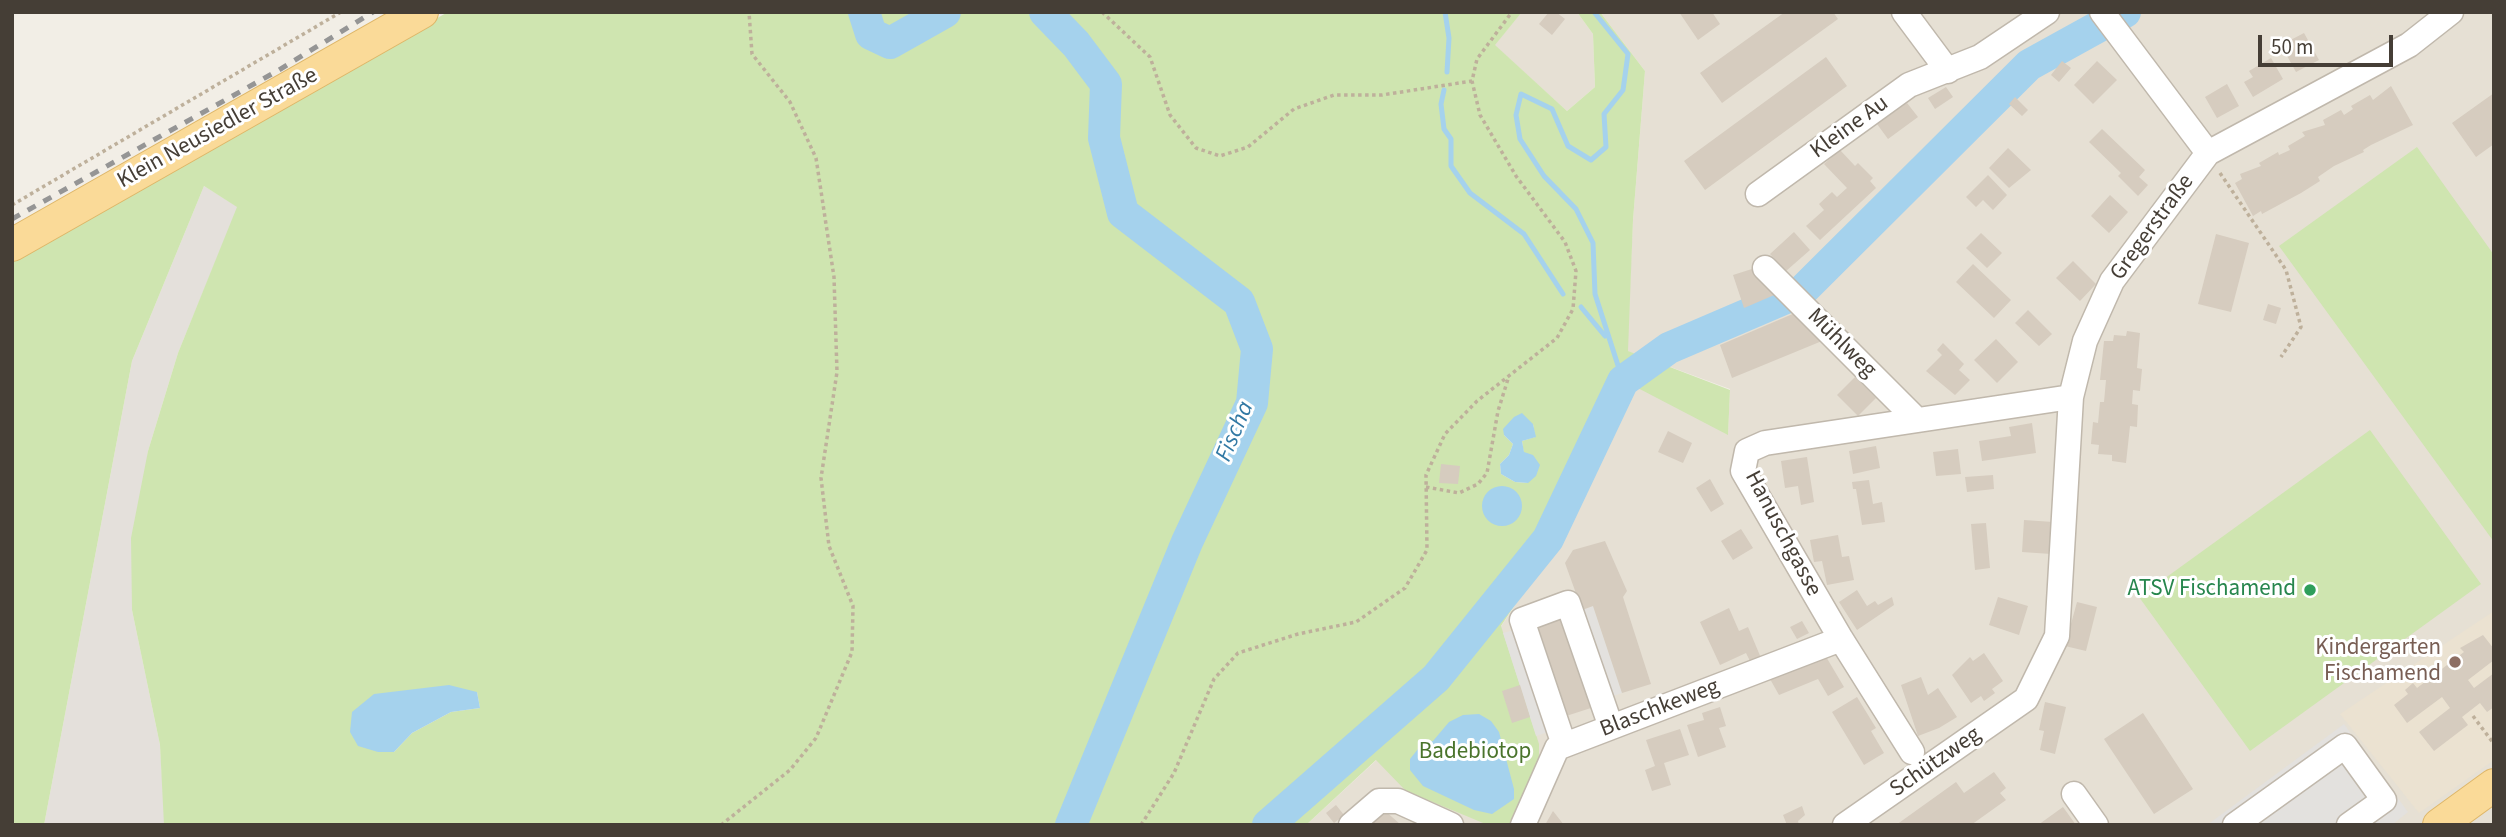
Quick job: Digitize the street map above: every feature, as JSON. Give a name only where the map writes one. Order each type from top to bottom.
[{"type":"main road","name":"Klein Neusiedler Straße","points":[[12,245],[422,12]]},
{"type":"main road","points":[[2439,825],[2494,785]]},
{"type":"street","points":[[1904,12],[1948,71]]},
{"type":"street","name":"Kleine Au","points":[[1758,194],[1909,85],[1980,57],[2047,12]]},
{"type":"street","points":[[2102,12],[2208,153]]},
{"type":"street","name":"Gregerstraße","points":[[2026,699],[2057,636],[2071,397],[2085,341],[2112,281],[2208,153],[2409,45],[2451,12]]},
{"type":"street","name":"Mühlweg","points":[[1765,268],[1917,420]]},
{"type":"street","name":"Hanuschgasse","points":[[1912,752],[1841,639],[1743,471],[1747,451],[1765,443],[2071,397]]},
{"type":"street","points":[[1522,825],[1558,748],[1564,746],[1522,620],[1568,603],[1611,727]]},
{"type":"street","name":"Blaschkeweg","points":[[1564,746],[1841,639]]},
{"type":"street","name":"Schützweg","points":[[1845,825],[1926,772],[2026,699]]},
{"type":"street","points":[[2235,825],[2345,746],[2384,800],[2349,825]]},
{"type":"street","points":[[2074,794],[2096,825]]},
{"type":"street","points":[[1351,825],[1379,801],[1398,801],[1451,825]]},
{"type":"path","points":[[12,205],[341,12]]},
{"type":"path","points":[[721,825],[790,770],[816,738],[852,652],[853,606],[829,546],[821,478],[837,372],[834,277],[816,158],[790,102],[752,54],[749,12]]},
{"type":"path","points":[[1102,12],[1150,57],[1170,115],[1196,148],[1220,156],[1248,147],[1294,109],[1334,95],[1382,94],[1472,81]]},
{"type":"path","points":[[1140,825],[1174,773],[1214,679],[1238,653],[1298,634],[1356,622],[1405,588],[1427,550],[1426,475],[1445,434],[1477,401],[1557,338],[1573,309],[1576,271],[1565,242],[1516,176],[1480,115],[1472,81],[1477,59],[1512,12]]},
{"type":"path","points":[[2208,153],[2260,236],[2286,270],[2301,327],[2281,357]]},
{"type":"path","points":[[1426,487],[1459,492],[1478,484],[1488,473],[1498,411],[1508,379]]},
{"type":"path","points":[[2473,716],[2494,744]]},
{"type":"shaded area","points":[[1522,12],[1577,12],[1593,34],[1595,87],[1567,111],[1494,45]]},
{"type":"shaded area","points":[[1600,12],[2125,12],[2131,21],[2137,12],[2494,12],[2494,825],[1306,825],[1470,674],[1549,553],[1632,384],[1728,434],[1730,389],[1627,351],[1633,220],[1645,71]]},
{"type":"shaded area","points":[[204,186],[238,207],[178,353],[148,451],[132,610],[160,745],[165,823],[44,825],[132,361]]},
{"type":"shaded area","points":[[1593,606],[1622,693],[1607,698],[1579,611]]},
{"type":"shaded area","name":"Kindergarten Fischamend","points":[[2494,611],[2494,760],[2419,813],[2340,714]]},
{"type":"shaded area","points":[[1518,629],[1551,731],[1536,736],[1503,633]]},
{"type":"shaded area","points":[[2344,724],[2408,812],[2392,825],[2207,825]]},
{"type":"green space","name":"Badebiotop","points":[[448,12],[1522,12],[1495,45],[1567,111],[1595,87],[1593,34],[1577,12],[1600,12],[1645,71],[1633,220],[1628,351],[1730,390],[1728,435],[1632,385],[1549,553],[1501,626],[1539,744],[1539,770],[1514,820],[1507,825],[1488,825],[1406,791],[1376,760],[1306,825],[164,825],[160,745],[132,610],[131,538],[148,451],[178,353],[237,207],[204,186],[132,361],[44,825],[12,825],[12,256]],"holes":[[[1533,424],[1535,437],[1522,441],[1528,483],[1515,482],[1501,474],[1500,464],[1509,455],[1513,444],[1504,435]],[[477,692],[480,708],[451,712],[412,733],[394,752],[377,752]]]},
{"type":"green space","points":[[2417,147],[2494,255],[2494,542],[2279,246]]},
{"type":"green space","name":"ATSV Fischamend","points":[[2370,430],[2481,584],[2250,751],[2139,597]]},
{"type":"water","points":[[1522,413],[1533,424],[1536,437],[1522,441],[1524,452],[1533,455],[1540,465],[1536,476],[1528,483],[1515,482],[1501,474],[1500,464],[1509,455],[1513,444],[1504,435],[1503,429]]},
{"type":"water","points":[[1502,486],[1516,492],[1522,506],[1516,520],[1502,526],[1488,520],[1482,506],[1488,492]]},
{"type":"water","points":[[449,685],[477,692],[480,708],[451,712],[412,733],[394,752],[378,752],[358,746],[350,732],[352,712],[374,694]]},
{"type":"water","points":[[1479,714],[1491,721],[1499,732],[1514,789],[1514,799],[1492,814],[1474,810],[1423,786],[1410,770],[1410,759],[1422,744],[1433,741],[1449,722],[1463,715]]},
{"type":"building","points":[[1549,12],[1556,12],[1565,19],[1552,35],[1539,24]]},
{"type":"building","points":[[1679,12],[1712,12],[1720,24],[1698,40]]},
{"type":"building","points":[[1785,12],[1833,12],[1838,19],[1722,103],[1700,73]]},
{"type":"building","points":[[2304,33],[2319,60],[2296,72],[2281,45]]},
{"type":"building","points":[[1826,57],[1847,86],[1705,190],[1684,161]]},
{"type":"building","points":[[2271,58],[2283,79],[2253,97],[2244,82],[2253,77],[2249,71]]},
{"type":"building","points":[[2062,61],[2071,68],[2059,82],[2051,75]]},
{"type":"building","points":[[2097,61],[2117,80],[2093,104],[2074,85]]},
{"type":"building","points":[[2227,84],[2239,106],[2217,118],[2205,97]]},
{"type":"building","points":[[2391,86],[2413,125],[2334,166],[2318,177],[2320,181],[2301,193],[2253,216],[2235,183],[2242,179],[2240,174],[2261,166],[2259,163],[2278,152],[2279,155],[2290,150],[2288,146],[2305,136],[2302,132],[2325,125],[2323,120],[2341,110],[2344,115],[2353,109],[2351,106],[2370,95],[2373,100]]},
{"type":"building","points":[[1946,87],[1953,97],[1935,109],[1928,98]]},
{"type":"building","points":[[2494,93],[2494,144],[2476,157],[2452,123]]},
{"type":"building","points":[[2015,97],[2028,110],[2022,116],[2009,104]]},
{"type":"building","points":[[1907,103],[1918,117],[1888,139],[1877,124]]},
{"type":"building","points":[[2102,129],[2145,170],[2139,177],[2148,185],[2138,196],[2118,176],[2121,173],[2089,142]]},
{"type":"building","points":[[2008,148],[2031,170],[2009,188],[1989,168]]},
{"type":"building","points":[[1840,150],[1855,166],[1858,163],[1873,178],[1870,181],[1876,188],[1820,240],[1806,226],[1824,210],[1819,204],[1832,192],[1837,197],[1847,188],[1824,164]]},
{"type":"building","points":[[1988,175],[2007,195],[1993,210],[1983,200],[1976,207],[1966,197]]},
{"type":"building","points":[[2110,195],[2128,212],[2109,233],[2091,216]]},
{"type":"building","points":[[1794,232],[1810,250],[1786,271],[1770,254]]},
{"type":"building","points":[[1981,233],[2002,253],[1987,268],[1966,248]]},
{"type":"building","points":[[2216,234],[2249,243],[2231,312],[2198,304]]},
{"type":"building","points":[[2073,261],[2096,284],[2080,301],[2056,278]]},
{"type":"building","points":[[1973,264],[2011,300],[1994,318],[1956,282]]},
{"type":"building","points":[[1755,268],[1779,293],[1744,308],[1733,275]]},
{"type":"building","points":[[2268,304],[2281,308],[2276,324],[2263,320]]},
{"type":"building","points":[[2028,310],[2052,334],[2039,346],[2015,323]]},
{"type":"building","points":[[1795,313],[1822,341],[1732,378],[1720,345]]},
{"type":"building","points":[[2127,331],[2140,333],[2137,368],[2142,369],[2140,391],[2133,390],[2132,404],[2138,405],[2137,427],[2130,426],[2126,463],[2112,461],[2112,455],[2098,454],[2099,445],[2091,444],[2093,422],[2098,423],[2100,402],[2104,402],[2106,380],[2100,380],[2104,341],[2113,341],[2114,335],[2126,336]]},
{"type":"building","points":[[1996,339],[2018,362],[1997,383],[1974,360]]},
{"type":"building","points":[[1943,343],[1964,364],[1959,370],[1970,380],[1955,395],[1926,371],[1942,355],[1937,350]]},
{"type":"building","points":[[1855,377],[1876,398],[1858,416],[1837,395]]},
{"type":"building","points":[[2032,423],[2036,453],[1982,461],[1979,441],[2011,436],[2009,427]]},
{"type":"building","points":[[1668,431],[1692,443],[1683,463],[1658,452]]},
{"type":"building","points":[[1876,446],[1880,468],[1853,474],[1849,451]]},
{"type":"building","points":[[1958,449],[1961,474],[1936,476],[1933,452]]},
{"type":"building","points":[[1807,457],[1814,502],[1801,505],[1798,486],[1785,488],[1781,461]]},
{"type":"building","points":[[1441,464],[1460,466],[1458,484],[1439,483]]},
{"type":"building","points":[[1993,475],[1994,489],[1967,492],[1965,477]]},
{"type":"building","points":[[1710,479],[1724,504],[1711,512],[1696,488]]},
{"type":"building","points":[[1869,480],[1873,504],[1882,502],[1885,522],[1862,525],[1856,489],[1853,489],[1852,482]]},
{"type":"building","points":[[2024,520],[2053,522],[2051,554],[2022,552]]},
{"type":"building","points":[[1986,523],[1990,568],[1975,570],[1971,524]]},
{"type":"building","points":[[1741,529],[1753,548],[1733,560],[1721,541]]},
{"type":"building","points":[[1838,535],[1842,557],[1849,556],[1854,580],[1827,585],[1822,561],[1814,562],[1810,540]]},
{"type":"building","points":[[1605,541],[1627,591],[1623,597],[1651,684],[1622,693],[1593,606],[1582,610],[1565,563],[1573,550]]},
{"type":"building","points":[[1857,590],[1867,606],[1875,601],[1878,605],[1892,597],[1894,605],[1857,630],[1839,602]]},
{"type":"building","points":[[1998,597],[2028,606],[2019,635],[1989,625]]},
{"type":"building","points":[[2077,602],[2097,607],[2086,651],[2065,646]]},
{"type":"building","points":[[1729,608],[1739,631],[1748,627],[1761,658],[1751,663],[1746,653],[1720,665],[1700,622]]},
{"type":"building","points":[[1563,613],[1594,707],[1560,718],[1529,624]]},
{"type":"building","points":[[1802,621],[1809,633],[1797,639],[1790,627]]},
{"type":"building","points":[[2483,635],[2494,649],[2494,660],[2468,680],[2474,688],[2494,673],[2494,707],[2487,712],[2480,703],[2462,717],[2468,725],[2434,751],[2419,732],[2450,708],[2442,697],[2407,723],[2394,705],[2408,694],[2405,690],[2413,683],[2417,688],[2464,652],[2460,648]]},
{"type":"building","points":[[1984,653],[2003,681],[1992,689],[1995,693],[1984,701],[1981,696],[1971,703],[1952,675],[1970,657],[1973,661]]},
{"type":"building","points":[[1825,655],[1844,687],[1828,696],[1818,679],[1779,695],[1770,679]]},
{"type":"building","points":[[1921,677],[1928,695],[1938,688],[1957,717],[1918,736],[1901,685]]},
{"type":"building","points":[[1520,685],[1530,717],[1512,723],[1502,691]]},
{"type":"building","points":[[1857,697],[1876,728],[1871,731],[1884,753],[1864,765],[1832,712]]},
{"type":"building","points":[[2045,702],[2066,707],[2055,754],[2040,750],[2044,731],[2039,730]]},
{"type":"building","points":[[1720,707],[1726,726],[1719,728],[1726,747],[1698,757],[1687,725],[1704,720],[1702,713]]},
{"type":"building","points":[[2143,713],[2193,789],[2154,814],[2104,739]]},
{"type":"building","points":[[1680,729],[1689,755],[1664,763],[1671,785],[1652,791],[1645,770],[1655,766],[1646,740]]},
{"type":"building","points":[[1994,772],[2006,788],[2000,793],[2006,800],[1971,825],[1896,825],[1956,782],[1964,793]]},
{"type":"building","points":[[1336,805],[1344,815],[1334,823],[1326,813]]},
{"type":"building","points":[[1802,806],[1805,815],[1798,821],[1799,825],[1787,825],[1783,815]]},
{"type":"building","points":[[2063,807],[2076,825],[2038,825]]},
{"type":"building","points":[[1383,809],[1401,825],[1370,825]]},
{"type":"building","points":[[1553,811],[1564,825],[1545,825]]},
{"type":"waterway","name":"Fischa","points":[[864,12],[871,34],[890,43],[945,12]]},
{"type":"waterway","name":"Fischa","points":[[1045,12],[1076,44],[1106,84],[1104,138],[1123,213],[1239,302],[1257,349],[1252,403],[1187,542],[1071,825]]},
{"type":"waterway","points":[[1445,12],[1449,38],[1447,72]]},
{"type":"waterway","points":[[1594,12],[1628,54],[1623,90],[1604,114],[1606,147],[1591,160],[1568,146],[1552,109],[1521,94],[1516,115],[1520,139],[1544,176],[1576,209],[1593,243],[1595,294],[1623,381]]},
{"type":"waterway","points":[[1268,825],[1436,678],[1548,539],[1623,381],[1669,348],[1802,291],[2029,65],[2125,12]]},
{"type":"waterway","points":[[1444,90],[1441,104],[1444,129],[1451,139],[1451,166],[1470,193],[1524,234],[1563,294]]},
{"type":"waterway","points":[[1581,307],[1605,336]]},
{"type":"railway","points":[[12,219],[279,70],[373,12]]},
{"type":"place","name":"ATSV Fischamend","points":[[2310,590]]},
{"type":"place","name":"Kindergarten Fischamend","points":[[2455,662]]}]
